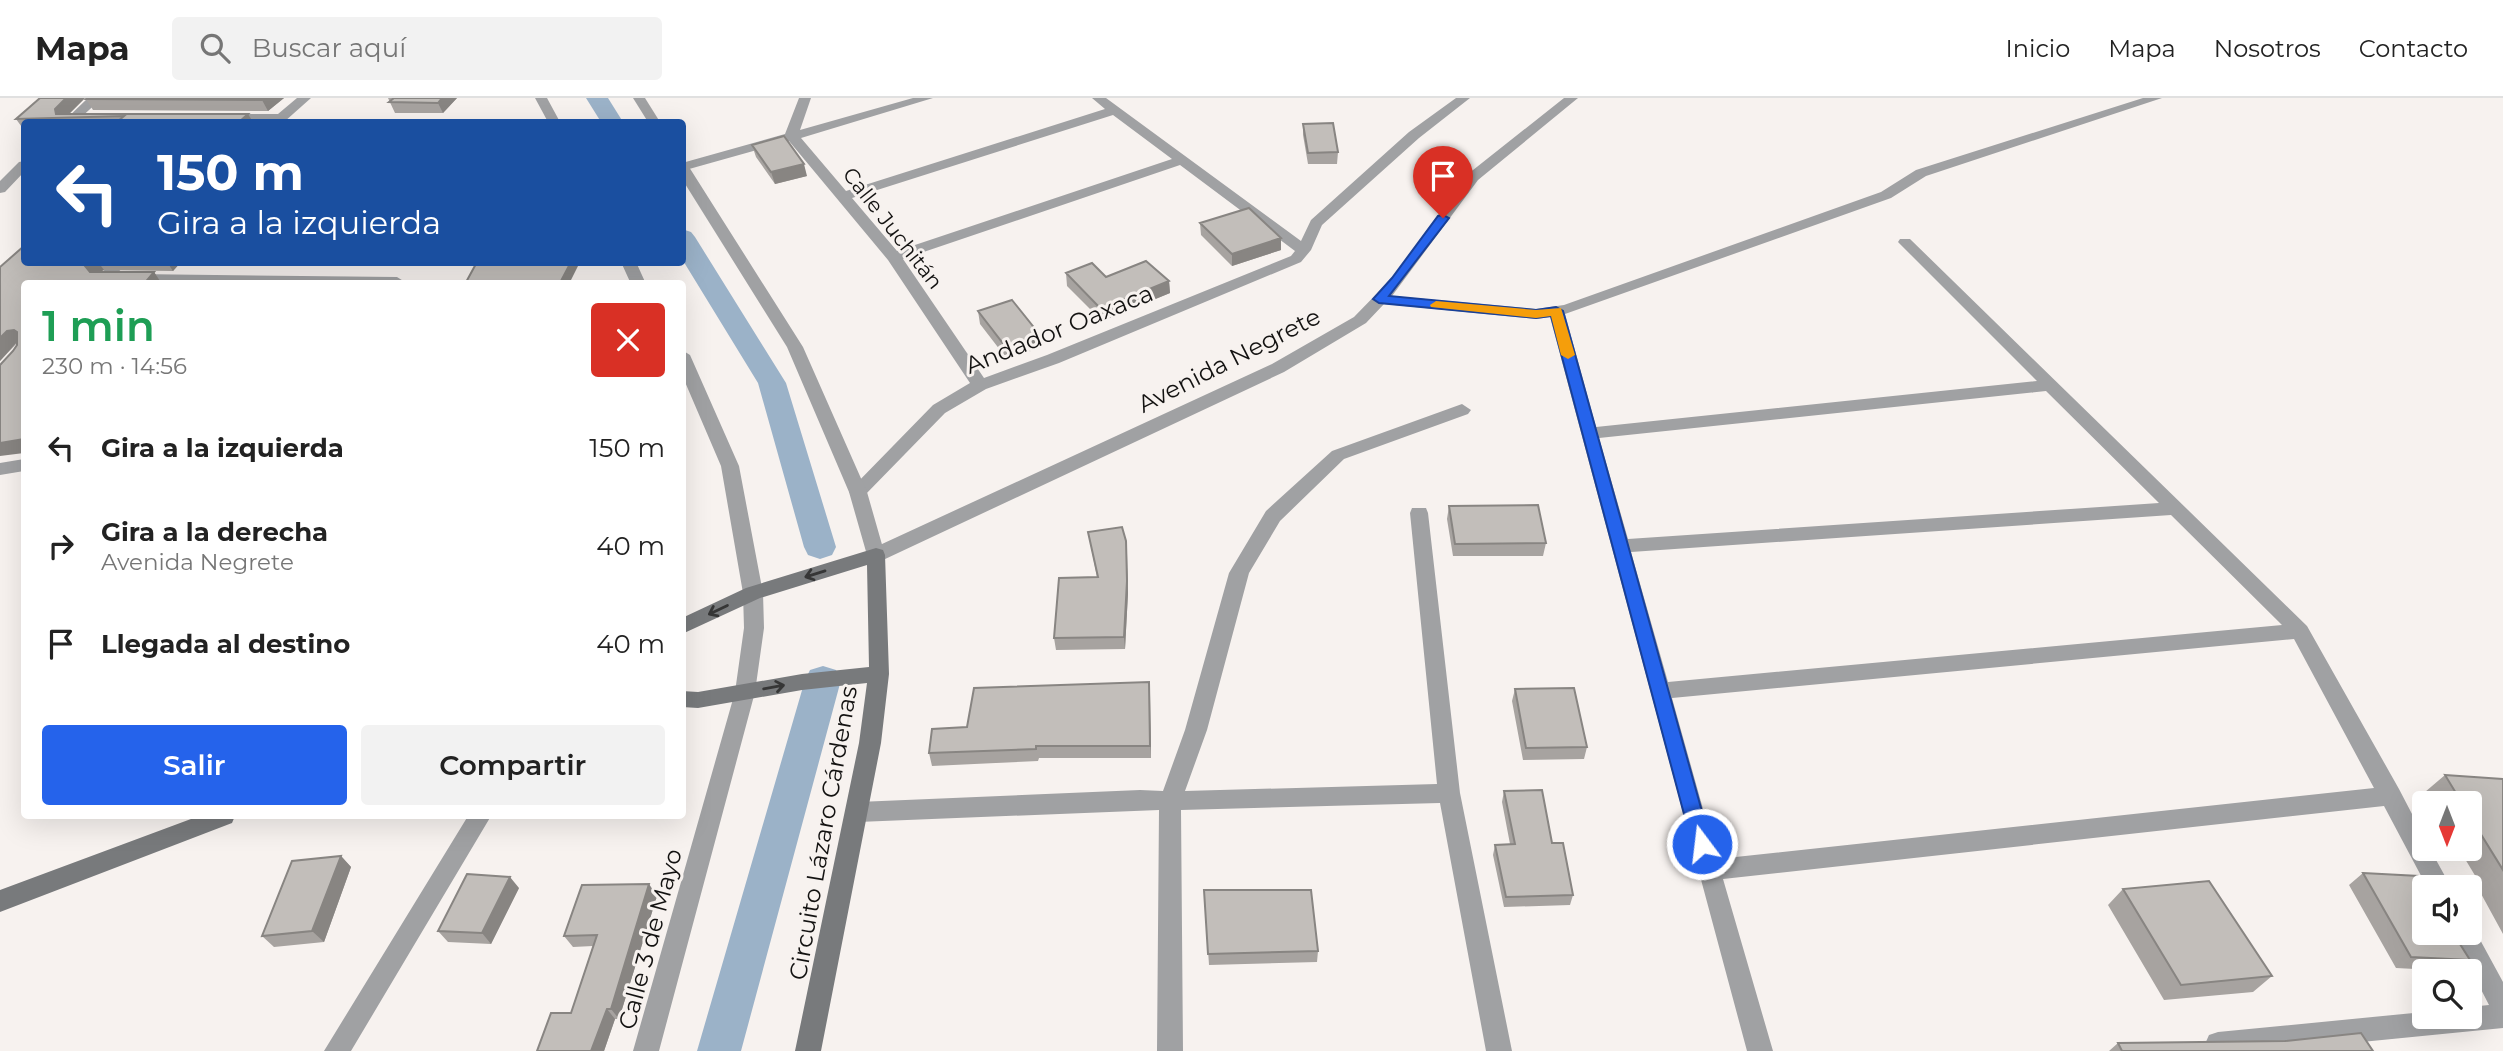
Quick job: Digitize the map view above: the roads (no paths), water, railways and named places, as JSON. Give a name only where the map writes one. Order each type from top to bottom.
[{"type":"main road","points":[[686,625],[753,593],[876,555]]},
{"type":"main road","name":"Circuito Lázaro Cárdenas","points":[[808,1051],[858,812],[878,674],[876,555]]},
{"type":"main road","points":[[686,699],[878,674]]},
{"type":"main road","points":[[0,901],[216,819]]},
{"type":"street","points":[[73,119],[96,98]]},
{"type":"street","points":[[280,119],[305,98]]},
{"type":"street","points":[[541,98],[552,119]]},
{"type":"street","points":[[639,98],[652,119]]},
{"type":"street","points":[[791,135],[805,98]]},
{"type":"street","points":[[686,166],[927,98]]},
{"type":"street","points":[[1098,98],[1304,250],[1316,223],[1414,135],[1464,98]]},
{"type":"street","name":"Avenida Negrete","points":[[876,555],[1278,368],[1360,320],[1397,281],[1473,177],[1572,98]]},
{"type":"street","points":[[1379,299],[1536,314],[1567,309],[1886,195],[1921,173],[2156,98]]},
{"type":"street","points":[[843,196],[1113,111]]},
{"type":"street","points":[[82,119],[103,117]]},
{"type":"street","points":[[213,117],[257,119]]},
{"type":"street","name":"Calle Juchitán","points":[[791,135],[894,257],[981,385]]},
{"type":"street","points":[[894,257],[1182,160]]},
{"type":"street","points":[[2,185],[21,168]]},
{"type":"street","name":"Circuito Lázaro Cárdenas","points":[[686,173],[794,347],[858,492],[876,555]]},
{"type":"street","points":[[1905,242],[2300,631],[2311,646],[2433,875]]},
{"type":"street","name":"Andador Oaxaca","points":[[858,492],[939,409],[981,385],[1053,359],[1296,259],[1304,250]]},
{"type":"street","points":[[102,280],[117,266]]},
{"type":"street","points":[[1556,311],[1760,1051]]},
{"type":"street","name":"Calle 3 de Mayo","points":[[646,1051],[745,692],[754,628],[753,593],[730,466],[686,364]]},
{"type":"street","points":[[1589,433],[2052,385]]},
{"type":"street","points":[[1170,1051],[1170,801],[1196,730],[1238,573],[1273,516],[1338,455],[1462,410]]},
{"type":"street","points":[[0,468],[21,465]]},
{"type":"street","points":[[1620,546],[2178,508]]},
{"type":"street","points":[[1419,513],[1449,793],[1499,1051]]},
{"type":"street","points":[[1660,691],[2300,631]]},
{"type":"street","points":[[858,812],[1140,799],[1170,801],[1449,793]]},
{"type":"street","points":[[1709,870],[2391,796]]},
{"type":"street","points":[[337,1051],[478,819]]},
{"type":"street","points":[[2470,945],[2503,1007]]},
{"type":"street","points":[[2197,1046],[2503,1016]]},
{"type":"waterway","points":[[597,98],[610,119]]},
{"type":"waterway","points":[[686,243],[772,383],[820,547]]},
{"type":"waterway","points":[[719,1051],[823,680]]}]
